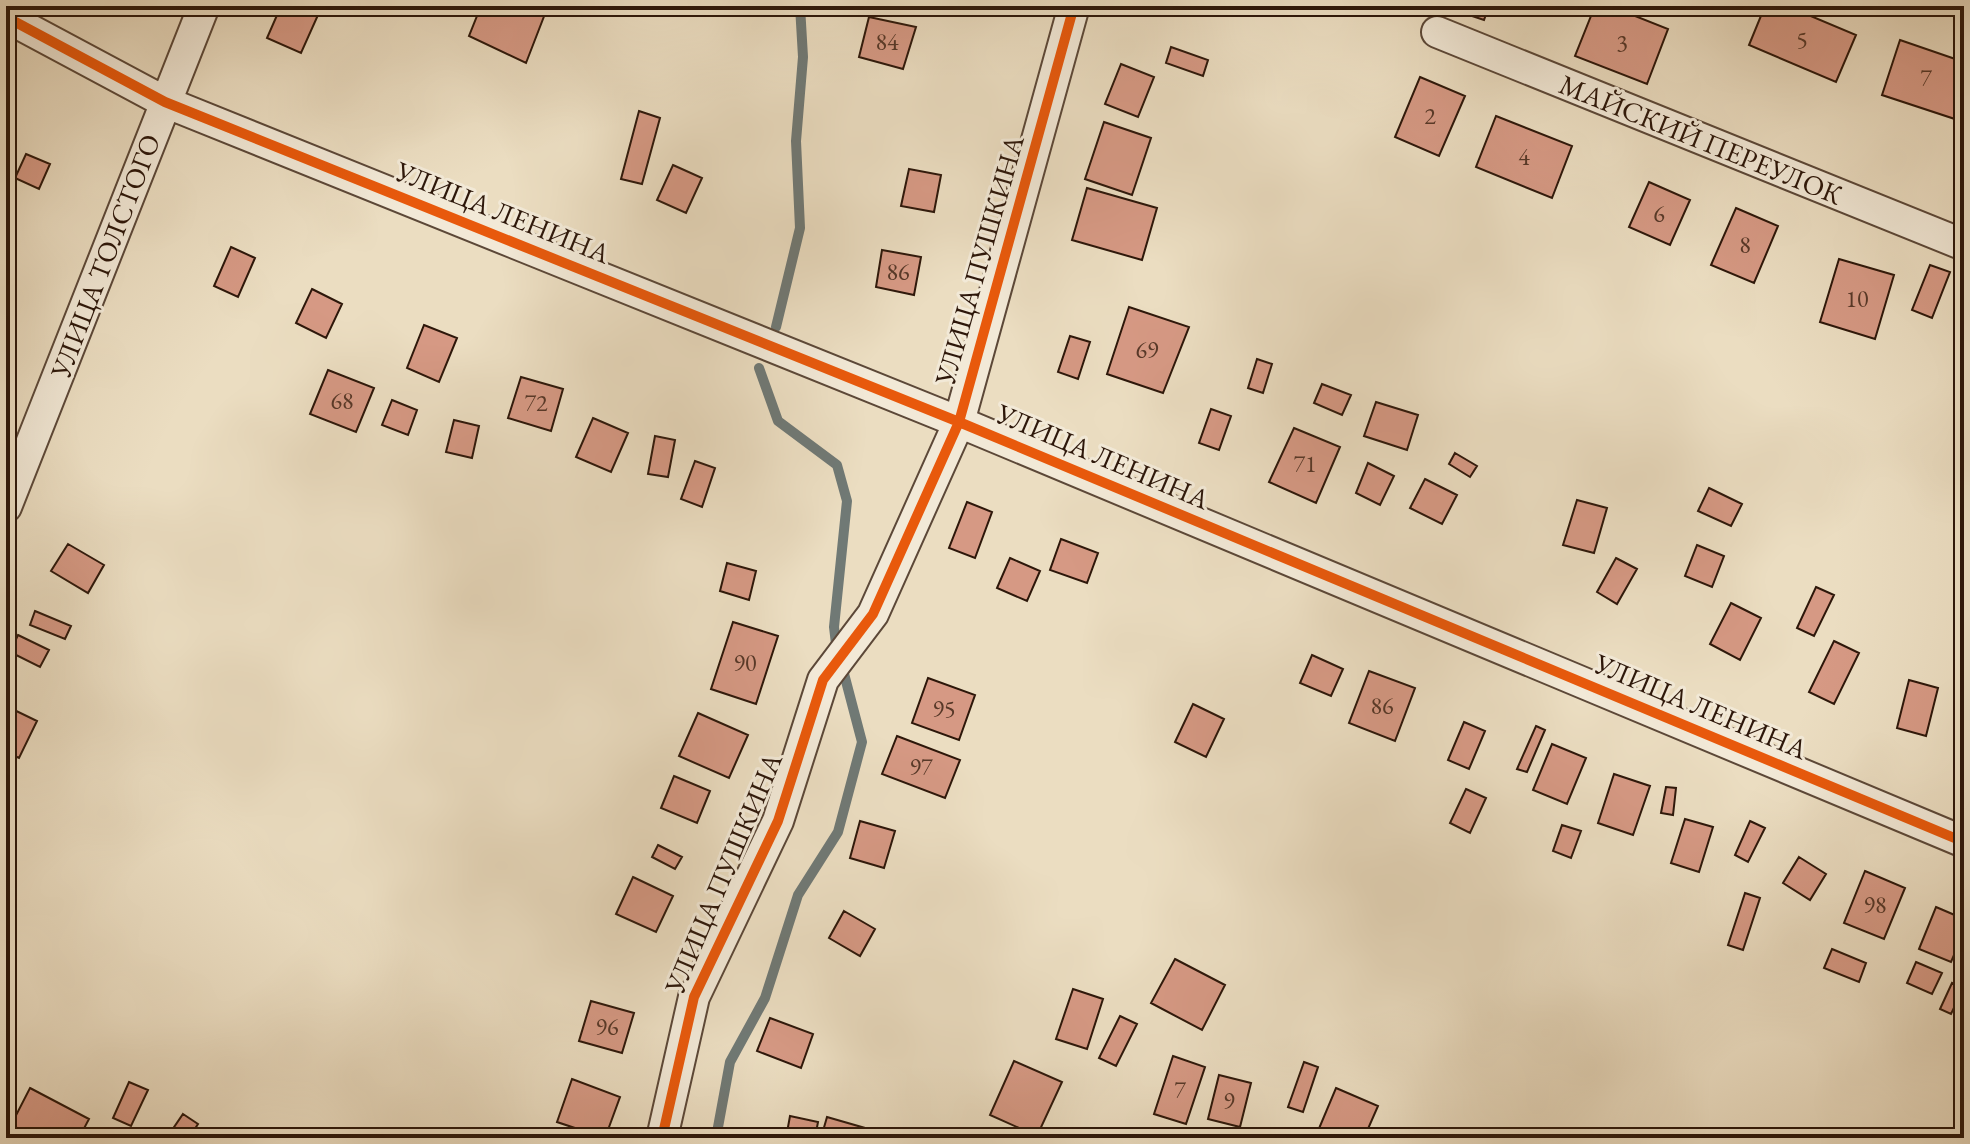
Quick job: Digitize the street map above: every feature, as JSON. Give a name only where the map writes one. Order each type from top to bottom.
[{"type":"street","name":"УЛИЦА ТОЛСТОГО","points":[[6,507],[204,6]]},
{"type":"street","name":"УЛИЦА ПУШКИНА","points":[[662,1138],[694,997],[778,821],[823,680],[873,614],[959,422],[1074,6]]},
{"type":"street","name":"УЛИЦА ЛЕНИНА","points":[[6,17],[165,102],[959,422],[1964,842]]},
{"type":"street","name":"МАЙСКИЙ ПЕРЕУЛОК","points":[[1437,32],[1964,245]]},
{"type":"building","points":[[281,6],[297,6],[318,15],[301,53],[267,38]]},
{"type":"building","points":[[481,6],[548,6],[526,63],[469,36]]},
{"type":"building","points":[[1442,6],[1489,6],[1484,20]]},
{"type":"building","points":[[1595,6],[1610,6],[1668,29],[1647,84],[1575,56]]},
{"type":"building","points":[[1765,6],[1787,6],[1856,35],[1836,82],[1749,45]]},
{"type":"building","points":[[869,17],[916,27],[903,69],[859,57]]},
{"type":"building","points":[[1900,40],[1964,62],[1964,122],[1882,95]]},
{"type":"building","points":[[1171,47],[1208,60],[1203,76],[1166,63]]},
{"type":"building","points":[[1121,64],[1154,77],[1138,117],[1105,104]]},
{"type":"building","points":[[1420,77],[1465,96],[1439,156],[1395,137]]},
{"type":"building","points":[[639,111],[660,118],[642,184],[621,179]]},
{"type":"building","points":[[1496,116],[1572,146],[1552,198],[1476,167]]},
{"type":"building","points":[[1104,122],[1151,138],[1132,195],[1085,179]]},
{"type":"building","points":[[26,154],[50,164],[39,189],[15,178]]},
{"type":"building","points":[[673,165],[702,178],[686,213],[657,200]]},
{"type":"building","points":[[909,169],[941,175],[934,212],[901,206]]},
{"type":"building","points":[[1649,182],[1690,200],[1670,245],[1629,227]]},
{"type":"building","points":[[1087,188],[1157,208],[1142,260],[1072,240]]},
{"type":"building","points":[[1736,208],[1778,226],[1754,283],[1711,265]]},
{"type":"building","points":[[231,247],[255,258],[238,297],[214,286]]},
{"type":"building","points":[[882,250],[921,257],[914,295],[876,287]]},
{"type":"building","points":[[1839,259],[1894,275],[1875,339],[1820,322]]},
{"type":"building","points":[[1930,265],[1950,272],[1932,318],[1912,310]]},
{"type":"building","points":[[312,289],[342,304],[326,338],[296,323]]},
{"type":"building","points":[[1129,307],[1189,327],[1163,393],[1107,374]]},
{"type":"building","points":[[424,325],[457,338],[439,382],[407,368]]},
{"type":"building","points":[[1070,336],[1090,342],[1078,379],[1058,372]]},
{"type":"building","points":[[1257,359],[1272,364],[1263,393],[1248,388]]},
{"type":"building","points":[[328,370],[374,388],[356,432],[310,414]]},
{"type":"building","points":[[521,377],[563,389],[551,431],[508,418]]},
{"type":"building","points":[[1322,384],[1351,395],[1342,415],[1314,403]]},
{"type":"building","points":[[392,400],[417,410],[408,435],[382,425]]},
{"type":"building","points":[[1376,402],[1418,415],[1407,450],[1364,436]]},
{"type":"building","points":[[1211,409],[1231,416],[1219,450],[1199,443]]},
{"type":"building","points":[[593,418],[628,433],[611,472],[576,457]]},
{"type":"building","points":[[454,420],[479,426],[472,458],[446,452]]},
{"type":"building","points":[[1294,428],[1340,447],[1316,503],[1269,482]]},
{"type":"building","points":[[655,436],[675,440],[668,477],[648,474]]},
{"type":"building","points":[[1455,453],[1477,466],[1470,477],[1449,464]]},
{"type":"building","points":[[695,461],[715,468],[702,507],[681,499]]},
{"type":"building","points":[[1368,463],[1394,476],[1380,505],[1356,493]]},
{"type":"building","points":[[1425,479],[1457,495],[1442,524],[1410,508]]},
{"type":"building","points":[[1709,488],[1742,504],[1731,526],[1698,511]]},
{"type":"building","points":[[1577,500],[1607,508],[1594,553],[1563,545]]},
{"type":"building","points":[[967,502],[992,512],[975,558],[949,548]]},
{"type":"building","points":[[1061,539],[1098,553],[1087,583],[1050,570]]},
{"type":"building","points":[[68,544],[104,565],[88,593],[51,571]]},
{"type":"building","points":[[1697,545],[1724,556],[1712,587],[1685,576]]},
{"type":"building","points":[[1010,558],[1040,571],[1027,601],[997,588]]},
{"type":"building","points":[[1616,558],[1637,569],[1617,604],[1597,592]]},
{"type":"building","points":[[727,563],[756,571],[749,600],[720,591]]},
{"type":"building","points":[[1816,587],[1834,595],[1814,636],[1797,628]]},
{"type":"building","points":[[1731,603],[1761,618],[1740,660],[1710,644]]},
{"type":"building","points":[[35,611],[71,626],[65,639],[30,625]]},
{"type":"building","points":[[733,622],[778,636],[756,704],[711,689]]},
{"type":"building","points":[[18,635],[49,650],[40,667],[10,652]]},
{"type":"building","points":[[1834,641],[1859,653],[1834,704],[1809,692]]},
{"type":"building","points":[[1312,655],[1343,669],[1331,696],[1300,683]]},
{"type":"building","points":[[1369,671],[1415,688],[1395,741],[1349,723]]},
{"type":"building","points":[[928,678],[975,695],[959,740],[912,723]]},
{"type":"building","points":[[1909,680],[1938,688],[1926,736],[1897,728]]},
{"type":"building","points":[[1193,704],[1224,719],[1206,757],[1175,742]]},
{"type":"building","points":[[6,706],[37,721],[19,758],[6,752]]},
{"type":"building","points":[[698,713],[748,735],[729,778],[679,756]]},
{"type":"building","points":[[1464,722],[1485,731],[1469,769],[1448,760]]},
{"type":"building","points":[[1536,726],[1545,730],[1527,772],[1517,769]]},
{"type":"building","points":[[897,736],[960,760],[945,798],[882,774]]},
{"type":"building","points":[[1552,744],[1586,758],[1567,804],[1533,790]]},
{"type":"building","points":[[1614,774],[1650,786],[1633,835],[1598,823]]},
{"type":"building","points":[[674,776],[710,791],[697,823],[661,808]]},
{"type":"building","points":[[1666,787],[1676,788],[1673,815],[1661,813]]},
{"type":"building","points":[[1466,789],[1486,798],[1470,833],[1450,823]]},
{"type":"building","points":[[1685,819],[1713,827],[1699,872],[1671,863]]},
{"type":"building","points":[[860,821],[895,831],[884,868],[850,858]]},
{"type":"building","points":[[1750,821],[1765,828],[1748,862],[1735,855]]},
{"type":"building","points":[[1562,825],[1581,831],[1571,858],[1553,851]]},
{"type":"building","points":[[658,845],[682,857],[675,869],[652,857]]},
{"type":"building","points":[[1799,857],[1826,874],[1810,900],[1783,883]]},
{"type":"building","points":[[1865,871],[1905,888],[1884,939],[1844,923]]},
{"type":"building","points":[[633,877],[673,896],[656,932],[616,914]]},
{"type":"building","points":[[1745,893],[1760,898],[1743,950],[1728,945]]},
{"type":"building","points":[[1936,907],[1964,919],[1964,932],[1951,962],[1919,949]]},
{"type":"building","points":[[844,911],[875,929],[860,956],[829,938]]},
{"type":"building","points":[[1832,949],[1866,963],[1859,982],[1824,968]]},
{"type":"building","points":[[1175,959],[1225,985],[1202,1030],[1151,1003]]},
{"type":"building","points":[[1916,962],[1942,973],[1932,994],[1907,983]]},
{"type":"building","points":[[1952,983],[1963,989],[1951,1014],[1940,1009]]},
{"type":"building","points":[[1073,989],[1103,999],[1087,1049],[1056,1039]]},
{"type":"building","points":[[591,1001],[634,1013],[622,1053],[579,1041]]},
{"type":"building","points":[[1120,1016],[1137,1024],[1116,1066],[1099,1058]]},
{"type":"building","points":[[770,1018],[813,1034],[801,1068],[757,1051]]},
{"type":"building","points":[[1173,1056],[1205,1067],[1186,1124],[1154,1114]]},
{"type":"building","points":[[1014,1061],[1062,1082],[1037,1136],[990,1115]]},
{"type":"building","points":[[1304,1062],[1318,1067],[1303,1112],[1288,1107]]},
{"type":"building","points":[[1219,1075],[1251,1083],[1240,1127],[1208,1119]]},
{"type":"building","points":[[572,1079],[620,1097],[605,1138],[557,1122]]},
{"type":"building","points":[[129,1082],[148,1090],[131,1126],[113,1118]]},
{"type":"building","points":[[30,1088],[89,1119],[79,1138],[37,1138],[11,1125]]},
{"type":"building","points":[[1336,1088],[1378,1106],[1364,1138],[1315,1138]]},
{"type":"building","points":[[183,1114],[198,1124],[189,1138],[171,1138],[168,1136]]},
{"type":"building","points":[[790,1116],[818,1122],[815,1138],[786,1138]]},
{"type":"building","points":[[827,1117],[879,1132],[877,1138],[821,1138]]},
{"type":"waterway","points":[[776,327],[800,228],[796,141],[803,57],[800,6]]},
{"type":"waterway","points":[[759,368],[778,421],[837,465],[847,501],[834,627],[836,644]]},
{"type":"waterway","points":[[716,1138],[730,1062],[765,998],[798,895],[838,832],[862,742],[842,666]]},
{"type":"cycle path","points":[[662,1138],[694,997],[778,821],[823,680],[873,614],[959,422],[1074,6]]},
{"type":"cycle path","points":[[6,17],[165,102],[959,422],[1964,842]]}]
